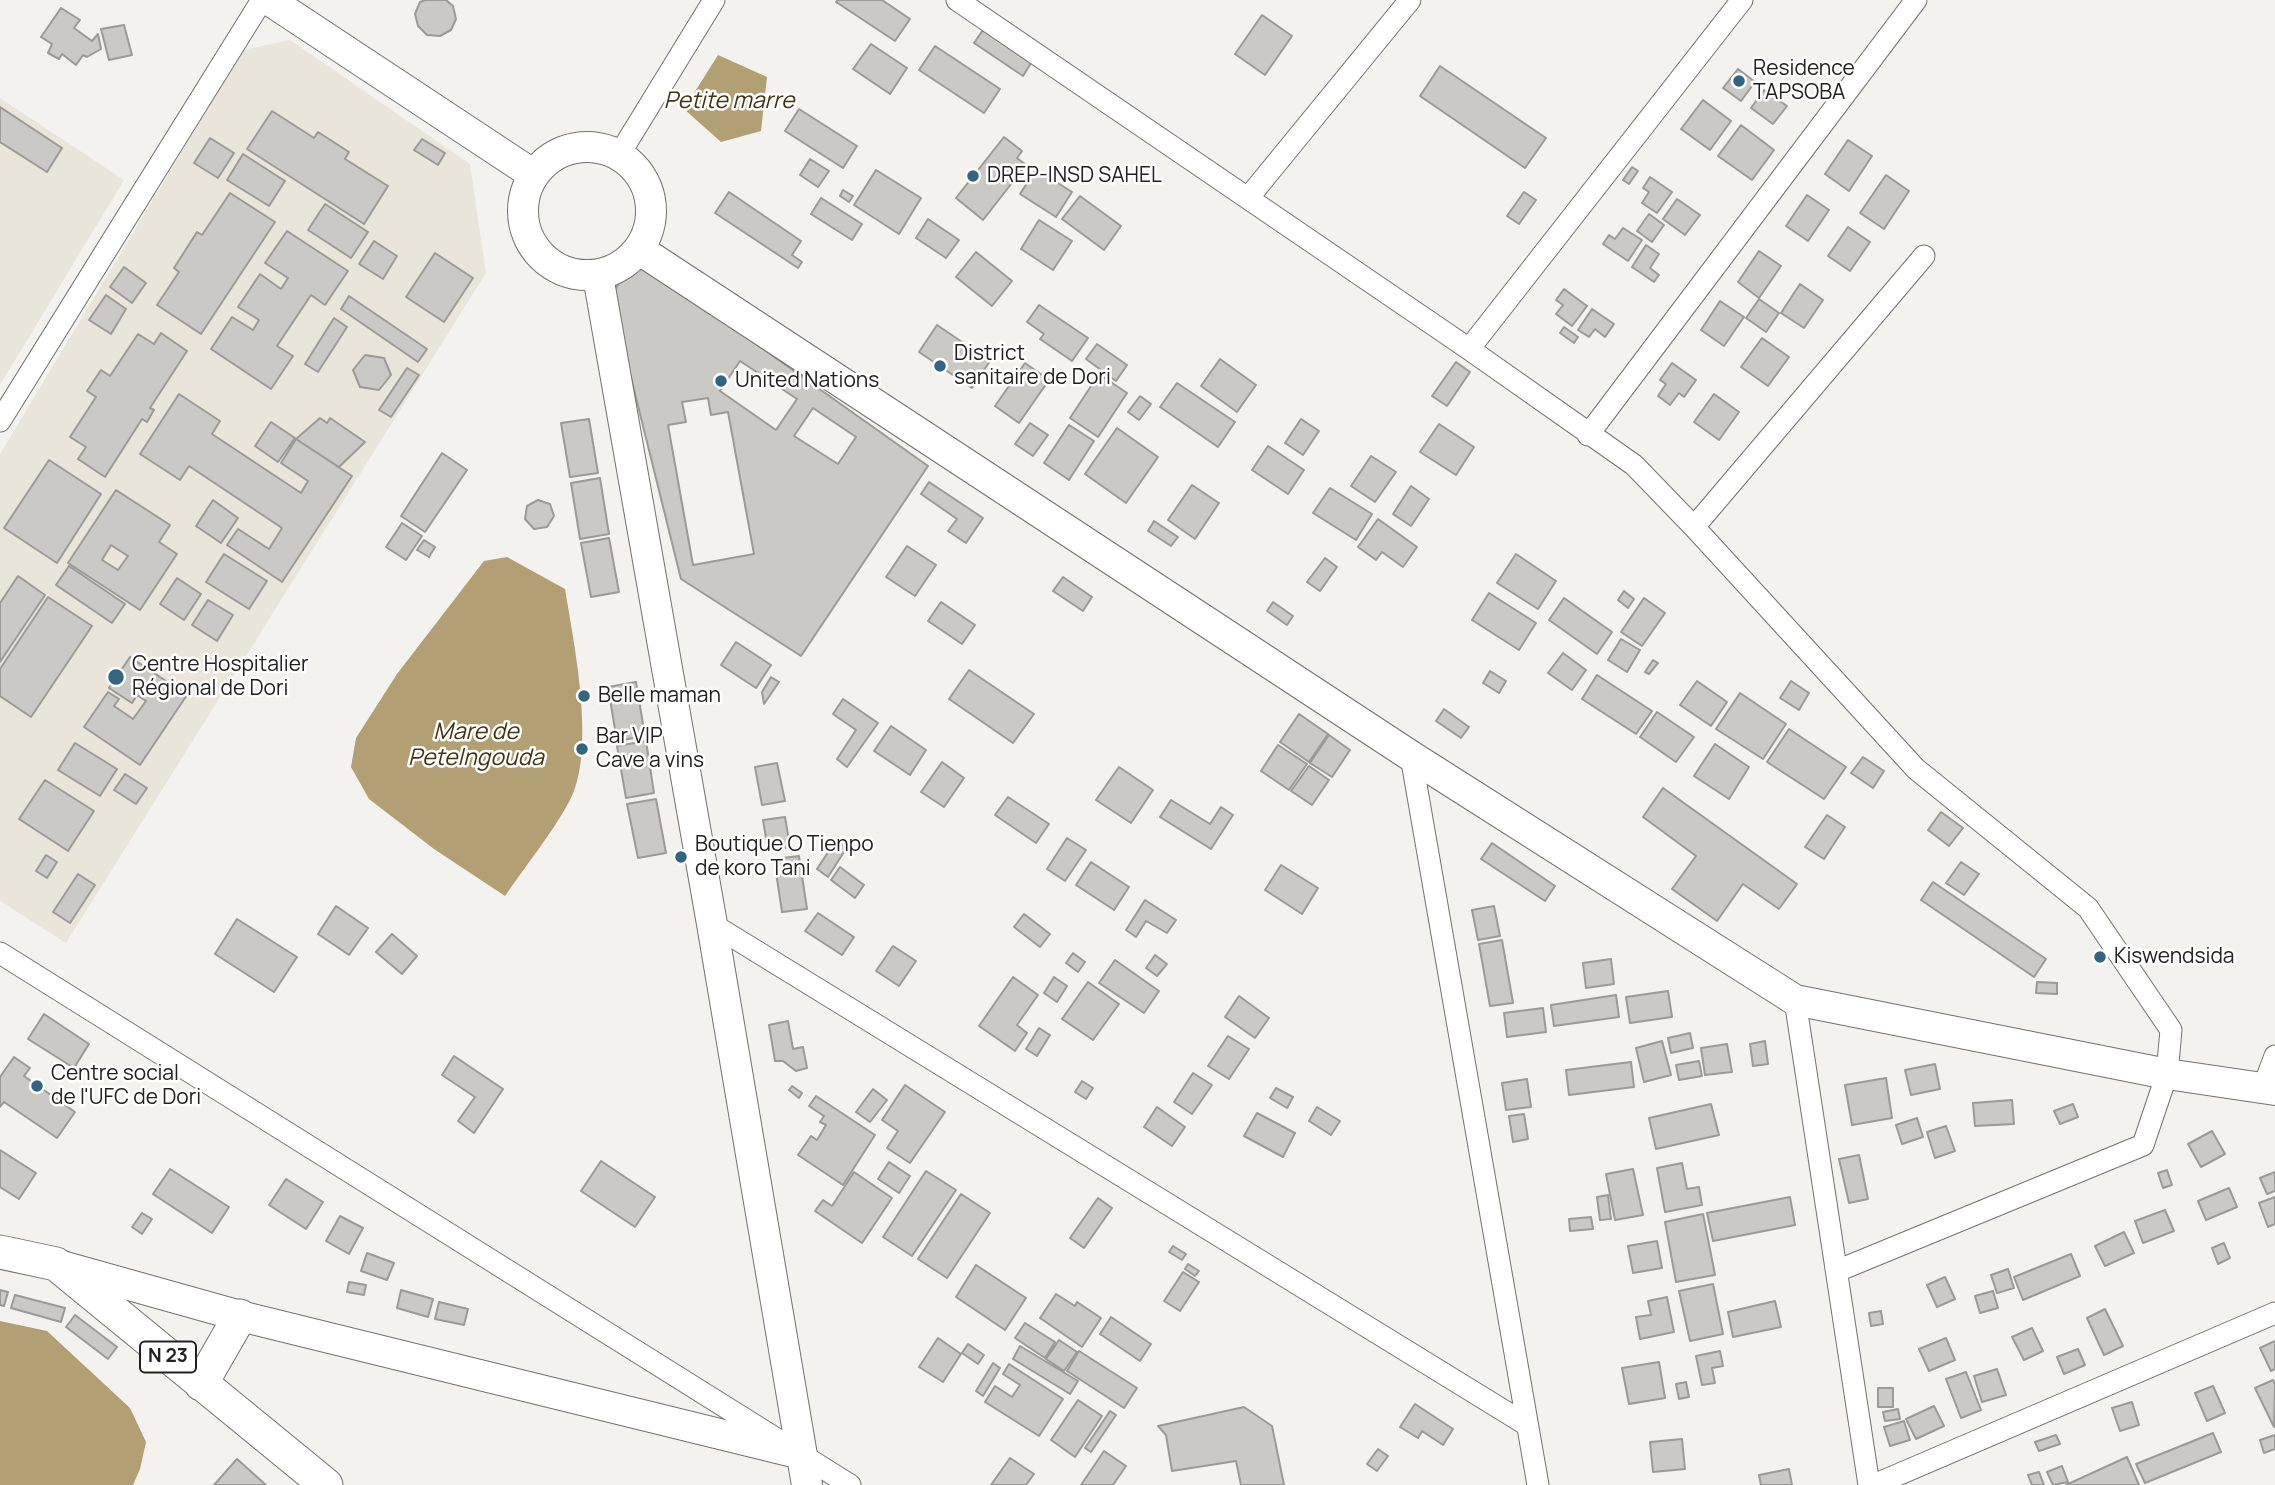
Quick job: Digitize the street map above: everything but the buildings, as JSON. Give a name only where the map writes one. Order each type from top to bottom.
[{"type":"main road","points":[[269,0],[534,175]]},
{"type":"main road","points":[[582,147],[602,148],[620,155],[636,169],[648,188],[652,209],[650,230],[640,250],[621,267],[597,275],[573,274],[550,264],[533,246],[523,223],[524,198],[534,175],[547,161],[563,151],[582,147]]},
{"type":"main road","points":[[640,250],[1411,756],[1795,1000],[2167,1074],[2269,1089]]},
{"type":"main road","points":[[597,275],[712,924],[807,1485]]},
{"type":"main road","name":"N 23","points":[[0,1252],[56,1264],[326,1485]]},
{"type":"main road","points":[[56,1264],[240,1316],[801,1454]]},
{"type":"main road","points":[[201,1384],[240,1316]]},
{"type":"street","points":[[0,421],[262,0]]},
{"type":"street","points":[[620,155],[714,0]]},
{"type":"street","points":[[957,0],[1469,349],[1634,465],[1916,769],[2088,908],[2171,1030],[2167,1074],[2143,1145],[1836,1271]]},
{"type":"street","points":[[1248,198],[1410,0]]},
{"type":"street","points":[[1469,349],[1742,0]]},
{"type":"street","points":[[1588,435],[1916,0]]},
{"type":"street","points":[[1694,527],[1924,256]]},
{"type":"street","points":[[1411,756],[1538,1485]]},
{"type":"street","points":[[712,924],[1527,1425]]},
{"type":"street","points":[[0,953],[850,1485]]},
{"type":"street","points":[[1795,1000],[1872,1485],[2275,1313]]},
{"type":"street","points":[[2269,1089],[2275,1056]]},
{"type":"shaded area","name":"Centre Hospitalier Régional de Dori","points":[[290,40],[470,164],[486,273],[66,943],[0,901],[0,454],[243,50]]},
{"type":"shaded area","points":[[0,98],[124,180],[0,385]]},
{"type":"water","name":"Petite marre","points":[[718,55],[767,77],[761,131],[721,142],[684,109]]},
{"type":"water","name":"Mare de Petelngouda","points":[[507,557],[565,589],[578,668],[582,728],[577,781],[569,802],[505,896],[434,849],[369,799],[351,767],[356,738],[397,674],[484,561]]},
{"type":"water","points":[[0,1321],[47,1331],[130,1408],[146,1442],[133,1485],[0,1485]]},
{"type":"place","name":"Residence TAPSOBA","points":[[1739,81]]},
{"type":"place","name":"DREP-INSD SAHEL","points":[[973,176]]},
{"type":"place","name":"District sanitaire de Dori","points":[[940,366]]},
{"type":"place","name":"United Nations","points":[[721,381]]},
{"type":"place","name":"Centre Hospitalier Régional de Dori","points":[[116,677]]},
{"type":"place","name":"Belle maman","points":[[584,696]]},
{"type":"place","name":"Bar VIP Cave a vins","points":[[582,749]]},
{"type":"place","name":"Boutique O Tienpo de koro Tani","points":[[681,857]]},
{"type":"place","name":"Kiswendsida","points":[[2100,957]]},
{"type":"place","name":"Centre social de l'UFC de Dori","points":[[37,1086]]}]
